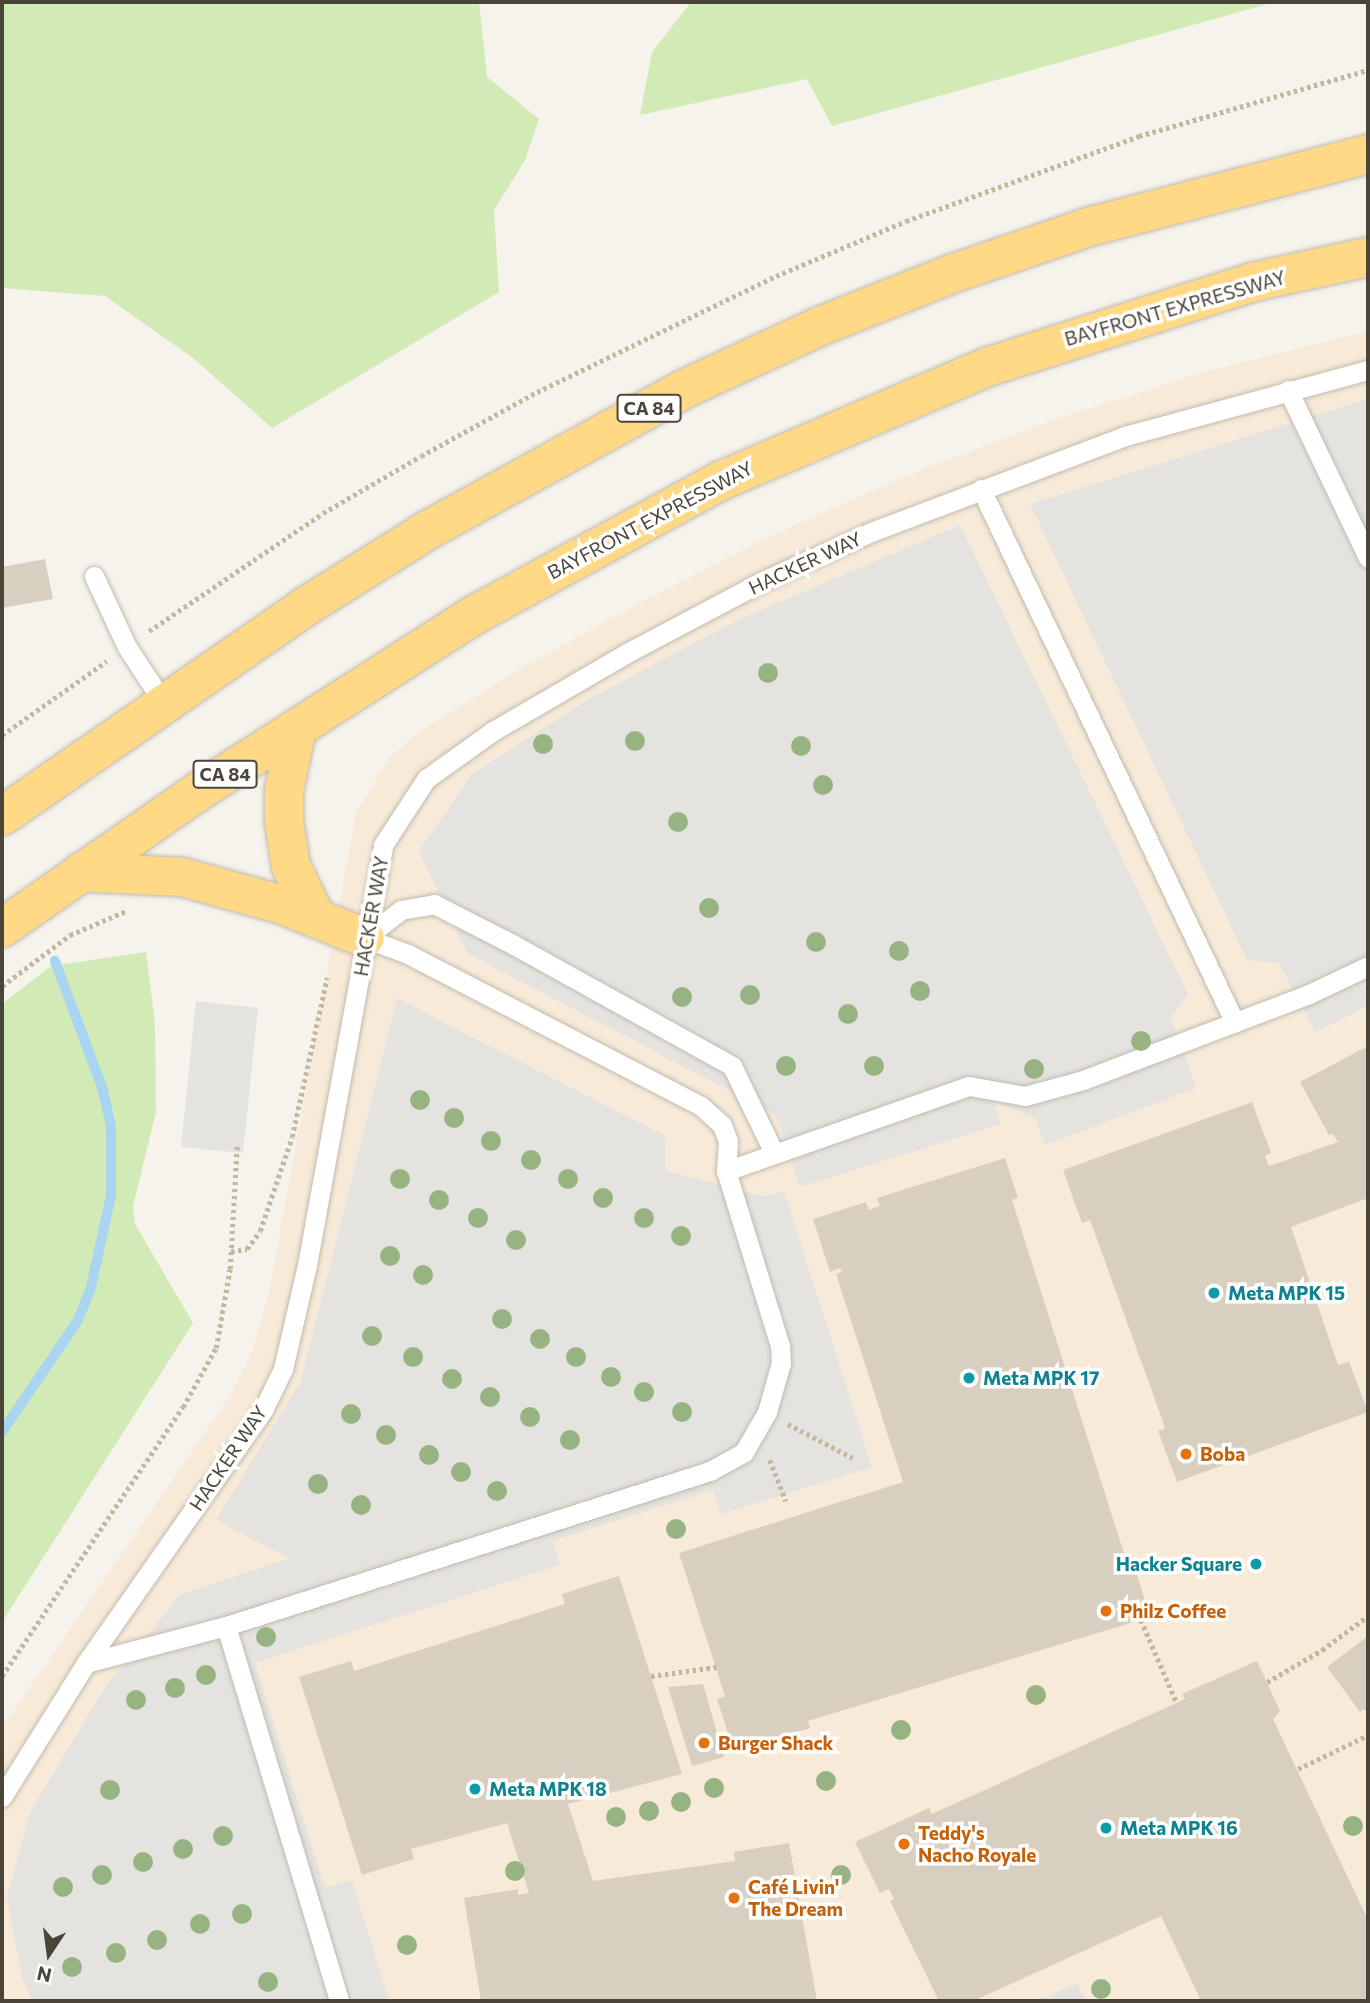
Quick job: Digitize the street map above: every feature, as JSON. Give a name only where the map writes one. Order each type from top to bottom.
[{"type":"highway","name":"CA 84","points":[[2,816],[163,702],[303,608],[462,510],[684,389],[818,327],[951,274],[1092,226],[1368,154]]},
{"type":"highway","name":"BAYFRONT EXPRESSWAY","points":[[2,928],[297,728],[477,614],[603,541],[720,481],[863,416],[1124,320],[1253,282],[1368,257]]},
{"type":"highway","points":[[297,728],[284,791],[284,821],[291,866],[316,918]]},
{"type":"highway","points":[[81,872],[183,877],[316,918],[365,937]]},
{"type":"lane","name":"HACKER WAY","points":[[2,1797],[86,1663],[263,1410],[283,1369],[307,1265],[383,845],[411,796],[458,754],[626,653],[763,582],[981,489],[1125,436],[1368,370]]},
{"type":"lane","points":[[1288,390],[1368,558]]},
{"type":"lane","points":[[981,489],[1235,1023]]},
{"type":"lane","points":[[94,576],[133,657],[163,702]]},
{"type":"lane","points":[[365,937],[401,910],[434,904],[514,945],[732,1066],[773,1151]]},
{"type":"lane","points":[[86,1663],[226,1626],[710,1471],[729,1463],[755,1438],[767,1412],[781,1363],[780,1346],[726,1171],[728,1141],[722,1125],[701,1106],[408,954],[365,937]]},
{"type":"lane","points":[[726,1171],[773,1151],[969,1086],[1036,1094],[1235,1023],[1368,966]]},
{"type":"lane","points":[[226,1626],[339,2001]]},
{"type":"path","points":[[2,986],[71,936],[128,911]]},
{"type":"path","points":[[231,1251],[247,1249],[260,1231],[292,1137],[327,978]]},
{"type":"path","points":[[2,1676],[204,1374],[225,1314],[237,1144]]},
{"type":"path","points":[[767,1412],[853,1458]]},
{"type":"path","points":[[755,1438],[778,1472],[786,1501]]},
{"type":"path","points":[[1267,1682],[1322,1650],[1368,1616]]},
{"type":"path","points":[[1141,1620],[1177,1703]]},
{"type":"path","points":[[651,1676],[716,1667]]},
{"type":"path","points":[[1298,1769],[1368,1735]]},
{"type":"shaded area","points":[[1368,331],[1368,2001],[2,2001],[2,1728],[228,1399],[252,1352],[269,1293],[356,813],[390,757],[416,734],[525,666],[647,599],[768,537],[916,472],[1051,421],[1203,372]]},
{"type":"shaded area","points":[[1368,399],[1368,1006],[1315,1032],[1279,963],[1247,960],[1030,504]]},
{"type":"shaded area","points":[[960,525],[1188,994],[1171,1018],[1196,1088],[1045,1145],[1036,1119],[993,1100],[1001,1124],[800,1187],[776,1115],[467,953],[419,851],[472,774],[594,696],[740,619]]},
{"type":"shaded area","points":[[397,998],[665,1136],[666,1171],[763,1196],[784,1191],[872,1467],[721,1514],[713,1490],[553,1541],[560,1565],[255,1663],[325,1888],[352,1880],[389,2001],[32,2001],[22,1978],[7,1898],[30,1812],[103,1690],[180,1595],[289,1558],[216,1520],[301,1381]]},
{"type":"shaded area","points":[[196,1001],[258,1008],[243,1153],[181,1147]]},
{"type":"shaded area","points":[[1077,1983],[1086,2001],[1036,2001]]},
{"type":"green space","points":[[2,2],[479,2],[487,77],[539,119],[525,160],[494,210],[499,292],[272,428],[193,358],[105,296],[2,288]]},
{"type":"green space","points":[[691,2],[1275,2],[832,126],[807,79],[640,115],[652,52]]},
{"type":"green space","points":[[146,952],[155,1023],[156,1112],[133,1206],[135,1224],[193,1323],[2,1622],[2,1004],[51,966]]},
{"type":"building","points":[[45,559],[53,599],[2,608],[2,567]]},
{"type":"building","name":"Meta MPK 15","points":[[1368,1046],[1368,1198],[1291,1227],[1338,1365],[1349,1362],[1368,1412],[1177,1482],[1158,1431],[1165,1429],[1162,1419],[1090,1220],[1082,1223],[1063,1170],[1252,1102],[1271,1153],[1265,1156],[1269,1166],[1338,1142],[1333,1134],[1329,1135],[1300,1082]]},
{"type":"building","name":"Meta MPK 17","points":[[1005,1158],[1018,1198],[1012,1200],[1127,1563],[1123,1564],[1125,1572],[1135,1568],[1150,1617],[808,1721],[810,1728],[734,1752],[717,1699],[725,1696],[679,1553],[903,1482],[836,1274],[842,1272],[840,1268],[830,1272],[813,1219],[866,1202],[869,1210],[880,1206],[877,1198]]},
{"type":"building","name":"Meta MPK 18","points":[[619,1576],[682,1774],[568,1804],[593,1881],[735,1861],[734,1852],[789,1843],[817,2001],[481,2001],[464,1898],[518,1889],[518,1895],[529,1893],[507,1823],[411,1849],[414,1859],[362,1875],[299,1677],[351,1661],[354,1671],[565,1604],[562,1594]]},
{"type":"building","points":[[1368,1636],[1368,1714],[1364,1709],[1360,1712],[1327,1667]]},
{"type":"building","name":"Meta MPK 16","points":[[1257,1661],[1280,1711],[1273,1719],[1368,1920],[1368,2001],[1201,2001],[1161,1916],[973,2001],[939,2001],[890,1901],[894,1899],[889,1889],[880,1893],[855,1842],[929,1808],[932,1814],[1185,1699],[1182,1694]]},
{"type":"building","points":[[703,1684],[724,1757],[692,1766],[668,1687]]},
{"type":"waterway","points":[[2,1432],[78,1320],[91,1287],[111,1195],[111,1126],[103,1090],[55,961]]},
{"type":"place","name":"Meta MPK 15","points":[[1214,1293]]},
{"type":"place","name":"Meta MPK 17","points":[[969,1378]]},
{"type":"place","name":"Boba","points":[[1186,1454]]},
{"type":"place","name":"Hacker Square","points":[[1256,1564]]},
{"type":"place","name":"Philz Coffee","points":[[1106,1611]]},
{"type":"place","name":"Burger Shack","points":[[704,1743]]},
{"type":"place","name":"Meta MPK 18","points":[[475,1789]]},
{"type":"place","name":"Meta MPK 16","points":[[1106,1828]]},
{"type":"place","name":"Teddy's Nacho Royale","points":[[904,1844]]},
{"type":"place","name":"Café Livin' The Dream","points":[[734,1898]]}]
